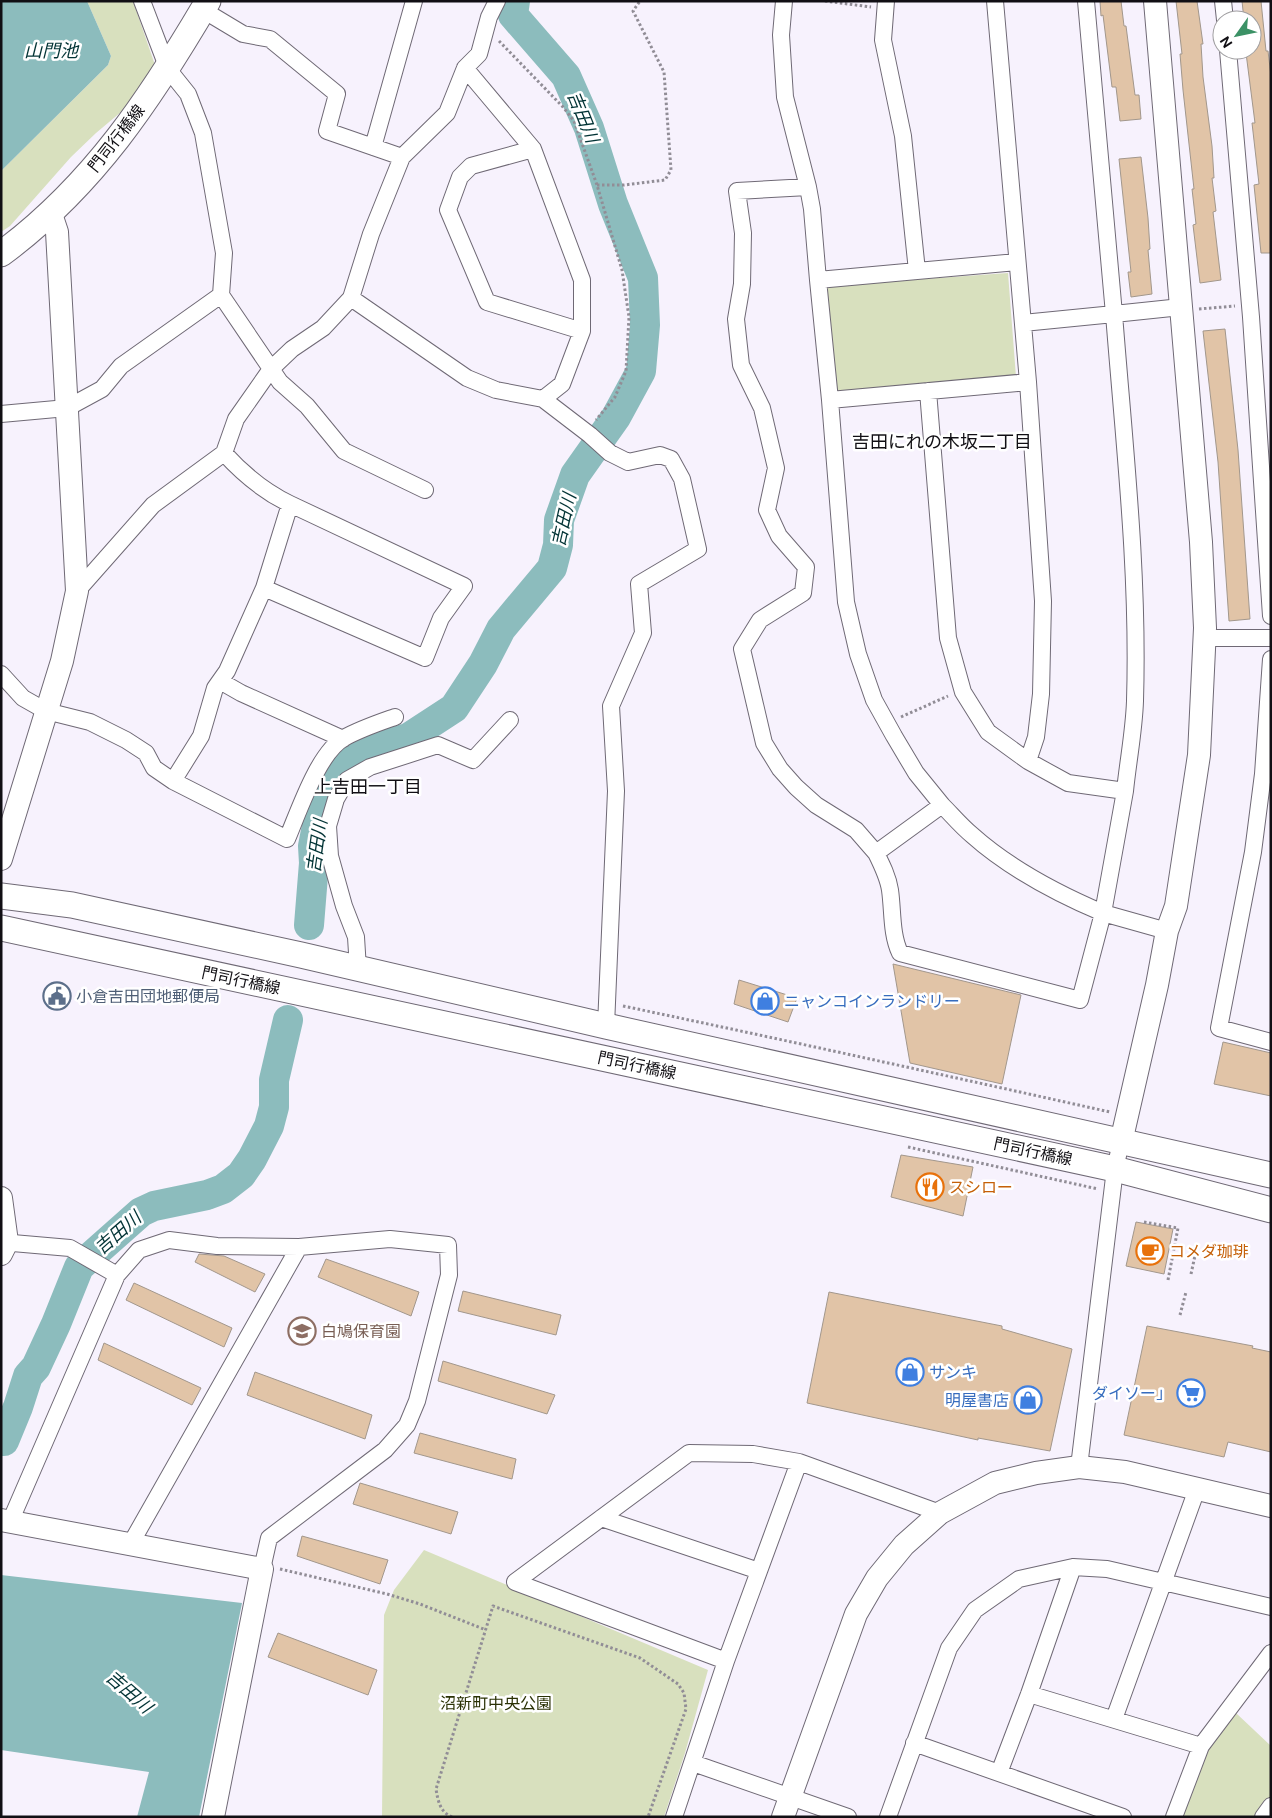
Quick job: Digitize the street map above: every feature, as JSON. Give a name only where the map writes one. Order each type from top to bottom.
[{"type":"main road","name":"門司行橋線","points":[[1,254],[51,214],[112,147],[168,69],[206,6]]},
{"type":"main road","name":"門司行橋線","points":[[1,896],[72,905],[358,969],[607,1014],[1121,1142],[1271,1175]]},
{"type":"main road","name":"門司行橋線","points":[[1,928],[1108,1179],[1271,1210]]},
{"type":"street","points":[[142,1],[168,69],[188,94],[203,133],[224,253],[221,295],[280,382],[307,406],[344,451],[425,490]]},
{"type":"street","points":[[373,147],[414,1]]},
{"type":"street","points":[[77,591],[152,504],[224,453],[236,419],[271,369],[292,349],[323,328],[351,298],[371,234],[402,157],[448,113],[465,68],[479,54],[496,1]]},
{"type":"street","points":[[784,1],[781,35],[785,97],[812,209],[846,602],[874,700],[916,773],[942,805],[972,835],[1003,860],[1066,897],[1104,913],[1168,931]]},
{"type":"street","points":[[994,1],[1028,382],[1043,601],[1041,694],[1036,737],[1028,761]]},
{"type":"street","points":[[808,188],[737,191],[743,233],[742,284],[736,319],[741,365],[762,408],[776,468],[767,510],[778,536],[806,567],[803,593],[760,620],[742,649],[764,743],[780,769],[816,805],[856,830],[876,853],[884,869],[890,889],[896,944],[900,953],[1080,1000],[1104,913],[1125,791],[1135,703],[1136,636],[1133,550],[1086,1]]},
{"type":"street","points":[[1079,1467],[1108,1179],[1121,1142],[1168,931],[1176,906],[1199,755],[1204,638],[1201,542],[1187,308],[1155,1]]},
{"type":"street","points":[[885,5],[882,40],[903,136],[917,271]]},
{"type":"street","points":[[206,6],[242,34],[270,39],[338,94],[327,132],[402,157]]},
{"type":"street","points":[[1229,60],[1251,317],[1271,616]]},
{"type":"street","points":[[465,68],[533,149],[582,280],[582,331],[562,384],[543,399]]},
{"type":"street","points":[[533,149],[471,166],[460,177],[448,210],[487,302],[582,331]]},
{"type":"street","points":[[1,859],[62,661],[77,591],[57,232],[51,214]]},
{"type":"street","points":[[818,280],[1017,262]]},
{"type":"street","points":[[1,414],[67,408],[102,389],[121,366],[221,295]]},
{"type":"street","points":[[351,298],[467,378],[496,390],[543,399],[588,433],[610,453],[628,462],[660,456],[671,459],[682,479],[698,549],[639,584],[643,633],[611,706],[616,791],[607,1014]]},
{"type":"street","points":[[1022,324],[1187,308]]},
{"type":"street","points":[[830,400],[1028,382]]},
{"type":"street","points":[[928,391],[948,638],[962,689],[988,732],[1028,761],[1068,784],[1125,791]]},
{"type":"street","points":[[224,453],[242,472],[279,499],[464,586],[441,618],[425,658],[264,588]]},
{"type":"street","points":[[173,781],[200,736],[215,688],[227,671],[264,588],[290,504]]},
{"type":"street","points":[[1204,638],[1271,638]]},
{"type":"street","points":[[1270,1040],[1218,1028],[1253,852],[1263,774],[1271,659]]},
{"type":"street","points":[[1,674],[23,698],[46,711],[90,722],[126,740],[146,754],[154,768],[173,781],[287,839],[315,774],[331,749],[343,739],[395,717]]},
{"type":"street","points":[[220,681],[241,693],[343,739]]},
{"type":"street","points":[[358,969],[356,937],[344,906],[329,848],[328,826],[336,799],[347,780],[370,767],[438,745],[473,760],[510,720]]},
{"type":"street","points":[[876,853],[942,805]]},
{"type":"street","points":[[1,1198],[3,1246],[70,1248],[117,1275]]},
{"type":"street","points":[[213,1817],[268,1568],[269,1538],[385,1450],[407,1425],[417,1401],[449,1275],[448,1245],[390,1239],[299,1247],[217,1246],[169,1240],[139,1250],[117,1275],[6,1521],[130,1545],[268,1568]]},
{"type":"street","points":[[130,1545],[299,1247]]},
{"type":"street","points":[[726,1661],[515,1582],[689,1453],[753,1454],[799,1462],[940,1513]]},
{"type":"street","points":[[674,1817],[726,1661],[799,1462]]},
{"type":"street","points":[[787,1807],[856,1614],[877,1578],[904,1545],[940,1513],[995,1483],[1036,1473],[1079,1467],[1126,1472],[1271,1506]]},
{"type":"street","points":[[1114,1719],[1197,1489]]},
{"type":"street","points":[[601,1518],[760,1571]]},
{"type":"street","points":[[999,1773],[1029,1694],[1073,1567]]},
{"type":"street","points":[[888,1817],[949,1648],[975,1610],[1019,1580],[1073,1567],[1107,1568],[1271,1607]]},
{"type":"street","points":[[1174,1817],[1201,1746],[1271,1653]]},
{"type":"street","points":[[1029,1694],[1201,1746]]},
{"type":"street","points":[[914,1743],[1123,1817]]},
{"type":"street","points":[[693,1762],[787,1807],[848,1817]]},
{"type":"street","points":[[1262,1817],[1271,1806]]},
{"type":"path","points":[[597,185],[624,185],[665,180],[671,170],[664,72],[633,11],[640,1]]},
{"type":"path","points":[[825,1],[885,5]]},
{"type":"path","points":[[486,28],[563,107],[574,121],[597,185],[622,270],[629,317],[626,371],[615,397],[588,433]]},
{"type":"path","points":[[1187,308],[1240,306]]},
{"type":"path","points":[[887,724],[962,689]]},
{"type":"path","points":[[607,1014],[800,1043],[1111,1112]]},
{"type":"path","points":[[908,1148],[1108,1179]]},
{"type":"path","points":[[1144,1222],[1178,1228],[1168,1280]]},
{"type":"path","points":[[1191,1274],[1196,1251]]},
{"type":"path","points":[[1180,1316],[1186,1292]]},
{"type":"path","points":[[268,1568],[387,1594],[420,1604],[486,1630]]},
{"type":"path","points":[[452,1817],[438,1805],[436,1790],[493,1606],[640,1658],[678,1684],[684,1693],[686,1708],[648,1817]]},
{"type":"green space","points":[[87,1],[133,1],[155,65],[127,107],[71,157],[10,226],[1,232],[1,171],[108,65],[111,56]]},
{"type":"green space","points":[[1008,273],[1016,377],[836,392],[824,286]]},
{"type":"green space","name":"沼新町中央公園","points":[[424,1550],[708,1670],[685,1753],[664,1817],[382,1817],[384,1615],[394,1590]]},
{"type":"green space","points":[[1236,1713],[1271,1746],[1271,1797],[1256,1817],[1182,1817],[1202,1751]]},
{"type":"water","name":"山門池","points":[[1,1],[87,1],[111,56],[108,65],[1,171]]},
{"type":"water","points":[[1,1575],[242,1603],[199,1817],[137,1817],[149,1772],[1,1750]]},
{"type":"building","points":[[1100,1],[1121,1],[1135,95],[1139,95],[1141,119],[1120,121],[1116,87],[1112,87]]},
{"type":"building","points":[[1176,1],[1197,1],[1203,44],[1201,44],[1203,77],[1212,146],[1214,178],[1212,178],[1216,211],[1213,212],[1221,280],[1200,283],[1193,225],[1196,224],[1192,189],[1194,189],[1183,90],[1180,54],[1182,54]]},
{"type":"building","points":[[1242,1],[1261,1],[1262,10],[1243,10]]},
{"type":"building","points":[[1262,11],[1266,51],[1268,51],[1271,76],[1271,253],[1261,253],[1254,185],[1259,184],[1252,123],[1255,123],[1247,60],[1262,60]]},
{"type":"building","points":[[1141,157],[1148,218],[1150,249],[1148,250],[1152,294],[1131,297],[1128,272],[1131,272],[1119,159]]},
{"type":"building","points":[[1225,329],[1238,450],[1250,619],[1229,621],[1218,462],[1203,331]]},
{"type":"building","points":[[893,964],[1021,995],[1002,1084],[910,1063]]},
{"type":"building","name":"ニャンコインランドリー","points":[[739,980],[797,998],[788,1022],[734,1004]]},
{"type":"building","points":[[1223,1042],[1271,1053],[1271,1096],[1214,1084]]},
{"type":"building","points":[[901,1155],[973,1167],[963,1216],[891,1197]]},
{"type":"building","points":[[1136,1222],[1173,1229],[1164,1274],[1126,1266]]},
{"type":"building","points":[[199,1254],[224,1256],[265,1274],[255,1292],[195,1262]]},
{"type":"building","points":[[326,1259],[419,1292],[411,1316],[318,1277]]},
{"type":"building","points":[[134,1283],[232,1328],[224,1347],[126,1300]]},
{"type":"building","points":[[463,1291],[561,1315],[556,1335],[458,1311]]},
{"type":"building","points":[[829,1292],[1002,1326],[1002,1329],[1072,1349],[1050,1451],[978,1438],[978,1440],[807,1403]]},
{"type":"building","points":[[1147,1326],[1253,1346],[1252,1348],[1271,1352],[1271,1452],[1228,1442],[1224,1457],[1124,1435]]},
{"type":"building","points":[[104,1343],[201,1388],[192,1405],[98,1360]]},
{"type":"building","points":[[443,1361],[555,1395],[547,1414],[438,1381]]},
{"type":"building","points":[[255,1372],[372,1415],[365,1439],[247,1395]]},
{"type":"building","points":[[420,1433],[516,1459],[512,1479],[414,1453]]},
{"type":"building","points":[[360,1483],[458,1512],[451,1534],[353,1504]]},
{"type":"building","points":[[302,1536],[388,1560],[380,1584],[297,1556]]},
{"type":"building","points":[[278,1633],[377,1670],[368,1695],[268,1657]]},
{"type":"waterway","name":"吉田川","points":[[309,925],[314,863],[313,846],[321,805],[328,785],[346,761],[363,751],[408,738],[454,708],[483,664],[501,629],[552,568],[558,545],[559,520],[575,475],[616,417],[641,371],[645,325],[643,278],[613,204],[589,128],[566,76],[513,15],[515,1]]},
{"type":"waterway","name":"吉田川","points":[[1,1441],[4,1441],[28,1376],[36,1367],[79,1267],[141,1212],[154,1206],[207,1195],[223,1189],[241,1175],[252,1159],[269,1126],[274,1107],[274,1080],[288,1020]]},
{"type":"place","name":"小倉吉田団地郵便局","points":[[57,996]]},
{"type":"place","name":"ニャンコインランドリー","points":[[765,1001]]},
{"type":"place","name":"スシロー","points":[[930,1187]]},
{"type":"place","name":"コメダ珈琲","points":[[1150,1251]]},
{"type":"place","name":"白鳩保育園","points":[[302,1331]]},
{"type":"place","name":"サンキ","points":[[910,1372]]},
{"type":"place","name":"ダイソー」","points":[[1191,1393]]},
{"type":"place","name":"明屋書店","points":[[1028,1400]]},
{"type":"district","name":"吉田にれの木坂二丁目","points":[[942,442]]},
{"type":"district","name":"上吉田一丁目","points":[[368,787]]}]
